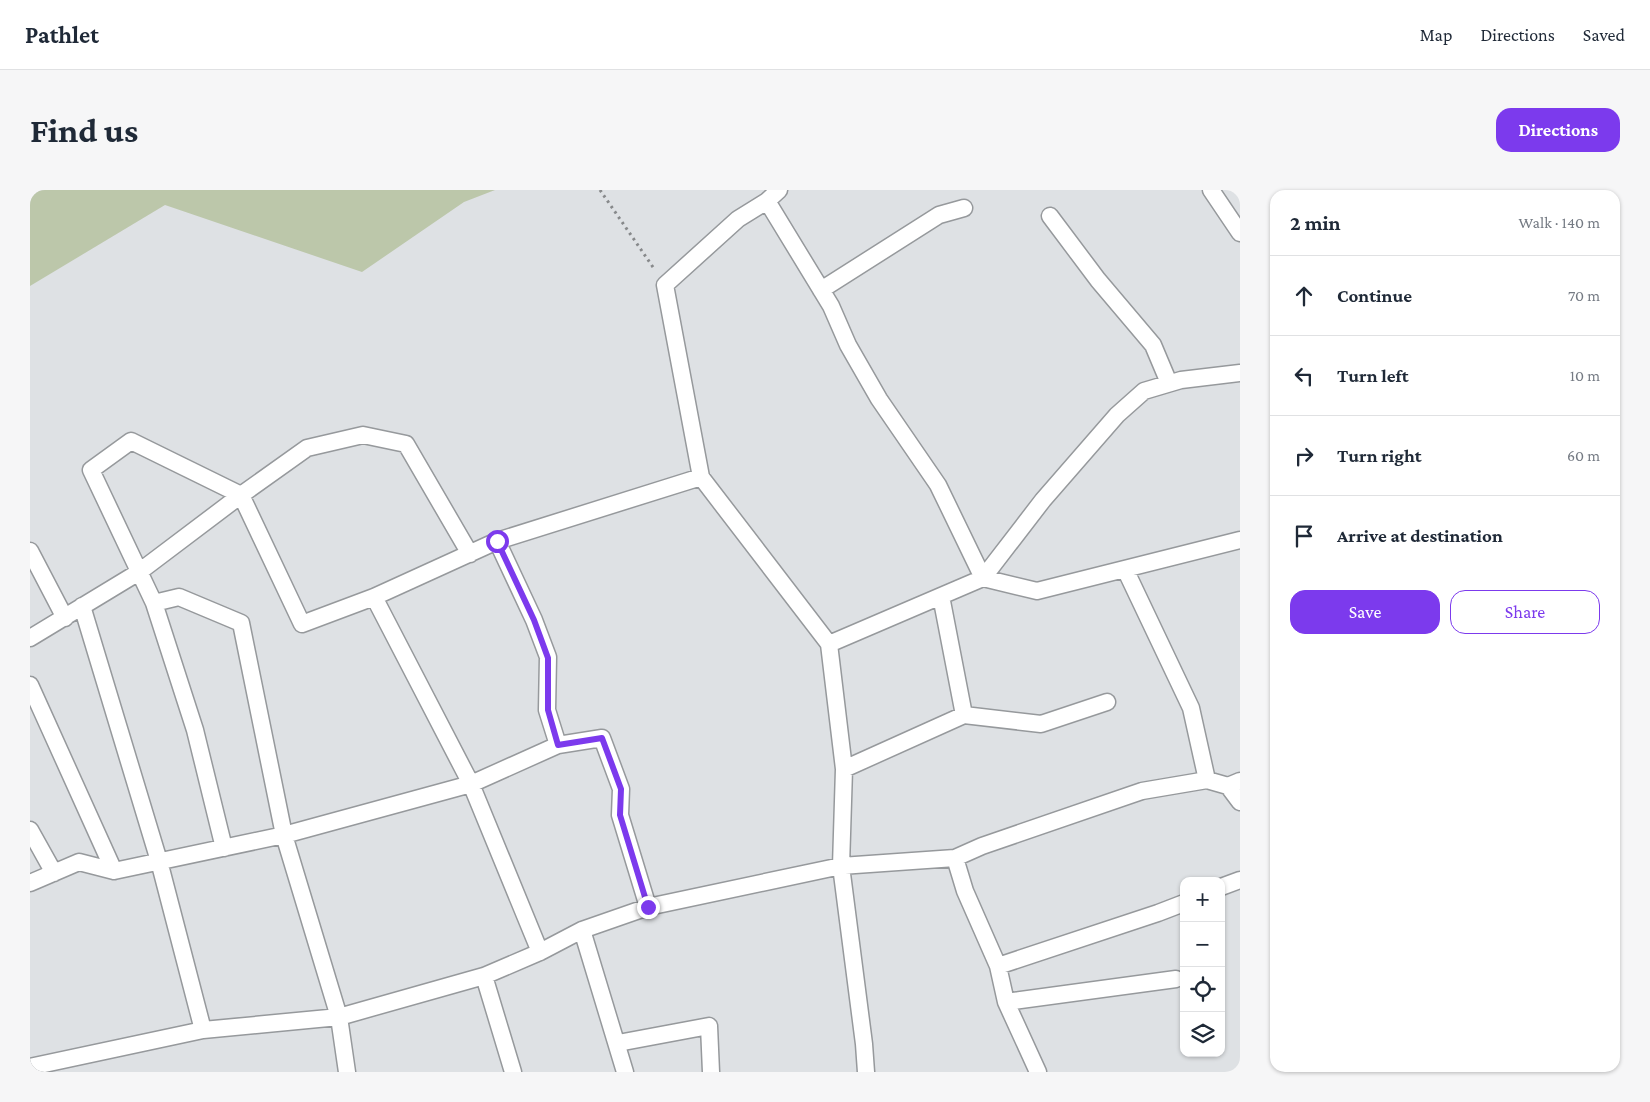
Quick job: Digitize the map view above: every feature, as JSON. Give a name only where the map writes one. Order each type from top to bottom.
[{"type":"street","points":[[1211,190],[1240,233]]},
{"type":"street","points":[[866,1072],[841,866],[844,769],[829,644],[701,477],[665,285],[738,219],[773,196],[831,306],[848,345],[879,399],[938,485],[983,578]]},
{"type":"street","points":[[822,290],[939,215],[964,208]]},
{"type":"street","points":[[1050,216],[1098,280],[1153,345],[1170,383]]},
{"type":"street","points":[[829,644],[983,578],[1044,500],[1117,416],[1144,391],[1181,380],[1240,373]]},
{"type":"street","points":[[30,638],[139,572],[307,448],[363,435],[406,444],[470,554]]},
{"type":"street","points":[[224,848],[195,730],[154,603],[90,470],[131,441],[241,495],[302,624],[374,597],[497,541],[701,477]]},
{"type":"street","points":[[983,578],[1037,591],[1240,540]]},
{"type":"street","points":[[497,541],[534,620],[548,658],[548,710],[558,745]]},
{"type":"street","points":[[30,551],[65,618]]},
{"type":"street","points":[[1125,569],[1191,708],[1207,780]]},
{"type":"street","points":[[941,596],[964,715]]},
{"type":"street","points":[[154,603],[179,597],[241,624],[284,835],[339,1017],[347,1072]]},
{"type":"street","points":[[374,597],[471,784],[540,952]]},
{"type":"street","points":[[82,606],[159,861],[203,1030]]},
{"type":"street","points":[[30,685],[114,871]]},
{"type":"street","points":[[844,769],[964,715],[1041,724],[1107,702]]},
{"type":"street","points":[[30,883],[79,862],[114,871],[284,835],[471,784],[558,745],[602,738],[621,789],[620,815],[648,907]]},
{"type":"street","points":[[30,1067],[203,1030],[339,1017],[484,976],[540,952],[582,930],[648,907],[841,866],[955,858],[982,846],[1142,791],[1207,780],[1234,783],[1240,802]]},
{"type":"street","points":[[30,830],[54,873]]},
{"type":"street","points":[[955,858],[965,891],[998,966],[1006,1002],[1038,1072]]},
{"type":"street","points":[[1225,886],[1240,880]]},
{"type":"street","points":[[998,966],[1180,905]]},
{"type":"street","points":[[582,930],[626,1072]]},
{"type":"street","points":[[484,976],[512,1072]]},
{"type":"street","points":[[1006,1002],[1176,979]]},
{"type":"street","points":[[618,1043],[709,1026],[711,1072]]},
{"type":"path","points":[[600,190],[665,285]]},
{"type":"green space","points":[[30,190],[495,190],[464,202],[362,272],[165,205],[30,286]]},
{"type":"route","points":[[497,541],[534,620],[548,658],[548,710],[558,745],[602,738],[621,789],[620,815],[648,907]]}]
